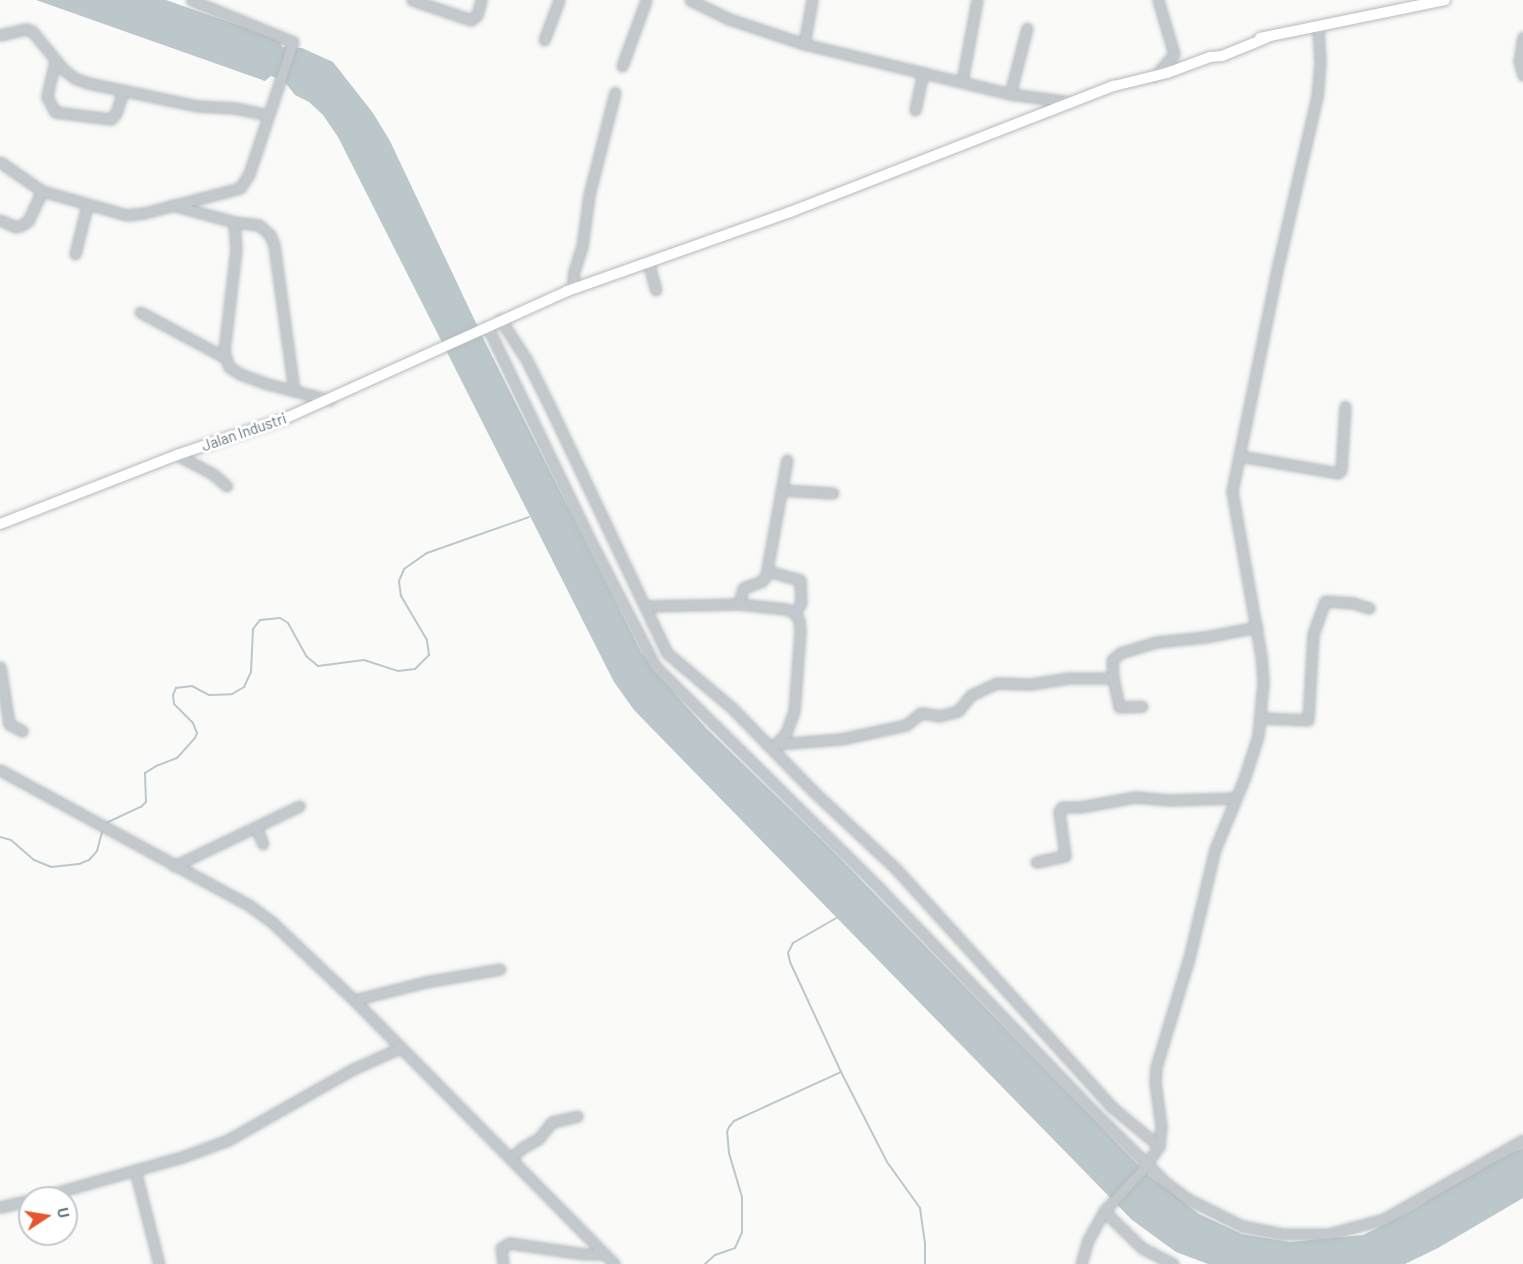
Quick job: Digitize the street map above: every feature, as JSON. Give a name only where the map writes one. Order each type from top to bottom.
[{"type":"main road","name":"Jalan Industri","points":[[0,524],[177,455],[284,419],[330,400],[500,319],[572,289],[780,215],[1114,86],[1154,76],[1260,40],[1445,0]]},
{"type":"street","points":[[0,162],[42,191],[87,206],[135,215],[240,188],[249,174],[293,42],[208,9],[191,0]]},
{"type":"street","points":[[201,0],[208,9]]},
{"type":"street","points":[[412,0],[471,20],[477,15],[481,0]]},
{"type":"street","points":[[544,40],[559,0]]},
{"type":"street","points":[[622,66],[646,0]]},
{"type":"street","points":[[690,0],[729,19],[804,44],[1010,93],[1070,102]]},
{"type":"street","points":[[804,44],[812,0]]},
{"type":"street","points":[[962,81],[977,0]]},
{"type":"street","points":[[1154,76],[1174,54],[1158,0]]},
{"type":"street","points":[[1081,1264],[1088,1240],[1104,1211],[1145,1166],[1159,1146],[1161,1126],[1155,1082],[1156,1067],[1189,958],[1215,849],[1251,758],[1261,718],[1263,675],[1257,627],[1232,498],[1279,261],[1317,97],[1320,64],[1318,26]]},
{"type":"street","points":[[1010,93],[1027,27]]},
{"type":"street","points":[[0,35],[26,29],[32,30],[55,61],[74,78],[197,106],[235,108],[268,115]]},
{"type":"street","points":[[1523,37],[1519,61],[1523,75]]},
{"type":"street","points":[[55,61],[47,97],[55,112],[111,119],[116,113],[123,91]]},
{"type":"street","points":[[915,110],[923,74]]},
{"type":"street","points":[[572,289],[574,271],[582,247],[589,195],[615,92]]},
{"type":"street","points":[[0,220],[16,227],[28,221],[42,191]]},
{"type":"street","points":[[170,205],[234,222],[259,225],[270,235],[274,245],[294,391]]},
{"type":"street","points":[[75,254],[87,206]]},
{"type":"street","points":[[234,222],[236,249],[224,357],[229,367],[240,374],[330,400]]},
{"type":"street","points":[[648,261],[656,290]]},
{"type":"street","points":[[140,312],[224,357]]},
{"type":"street","points":[[500,319],[526,359],[667,653],[774,746],[813,791],[897,870],[1113,1108],[1159,1146]]},
{"type":"street","points":[[484,327],[655,666],[889,897],[1145,1166],[1186,1198],[1242,1226],[1282,1234],[1328,1234],[1384,1219],[1523,1140]]},
{"type":"street","points":[[1240,456],[1338,473],[1341,470],[1345,406]]},
{"type":"street","points":[[177,455],[213,474],[227,486]]},
{"type":"street","points":[[739,604],[743,588],[762,581],[767,571],[787,460]]},
{"type":"street","points":[[781,490],[833,493]]},
{"type":"street","points":[[767,571],[800,580],[801,603],[795,613]]},
{"type":"street","points":[[1261,718],[1308,720],[1312,688],[1313,634],[1325,601],[1353,603],[1369,608]]},
{"type":"street","points":[[646,606],[739,604],[786,609],[795,613],[800,620],[800,632],[794,711],[786,733],[774,746]]},
{"type":"street","points":[[1142,706],[1117,705],[1111,663],[1115,655],[1156,642],[1205,637],[1257,627]]},
{"type":"street","points":[[0,667],[4,716],[10,726],[22,731]]},
{"type":"street","points":[[774,746],[841,739],[906,726],[921,713],[939,716],[958,711],[971,694],[997,683],[1031,684],[1069,678],[1113,678]]},
{"type":"street","points":[[0,770],[261,913],[291,938],[354,1000],[614,1264]]},
{"type":"street","points":[[1036,862],[1065,856],[1059,811],[1062,807],[1080,807],[1135,797],[1169,800],[1236,798]]},
{"type":"street","points":[[174,867],[299,806]]},
{"type":"street","points":[[256,827],[263,844]]},
{"type":"street","points":[[354,1000],[425,982],[500,969]]},
{"type":"street","points":[[78,1186],[201,1151],[238,1136],[351,1071],[400,1048]]},
{"type":"street","points":[[511,1158],[539,1138],[552,1122],[577,1116]]},
{"type":"street","points":[[135,1170],[159,1264]]},
{"type":"street","points":[[0,1207],[18,1203]]},
{"type":"street","points":[[1104,1211],[1157,1264]]},
{"type":"street","points":[[503,1264],[501,1248],[509,1243],[584,1254],[604,1254]]},
{"type":"street","points":[[1142,1248],[1173,1264]]},
{"type":"shaded area","points":[[36,0],[166,0],[280,40],[282,47],[302,48],[333,62],[373,113],[390,141],[484,340],[641,652],[657,674],[706,728],[830,848],[1146,1173],[1199,1214],[1242,1234],[1290,1242],[1363,1235],[1411,1211],[1484,1166],[1523,1148],[1523,1198],[1438,1248],[1405,1264],[1208,1264],[1176,1252],[1132,1220],[634,710],[614,682],[338,137],[323,115],[309,102],[295,95],[284,81],[271,76],[265,81]]},
{"type":"waterway","points":[[106,823],[141,807],[146,802],[145,773],[177,758],[195,738],[197,733],[193,723],[174,704],[173,695],[176,688],[192,686],[209,695],[232,694],[244,687],[251,672],[253,629],[260,620],[280,618],[288,623],[306,656],[318,666],[364,660],[398,671],[415,669],[429,655],[427,640],[401,596],[399,581],[404,569],[427,553],[529,517]]},
{"type":"waterway","points":[[0,837],[11,840],[34,860],[51,867],[79,864],[89,860],[97,851],[103,828]]},
{"type":"waterway","points":[[838,917],[793,943],[788,953],[790,962],[841,1072],[887,1162],[920,1208],[925,1242],[925,1264]]},
{"type":"waterway","points":[[705,1264],[715,1255],[735,1248],[742,1232],[742,1197],[729,1153],[727,1132],[729,1127],[734,1121],[841,1072]]}]
